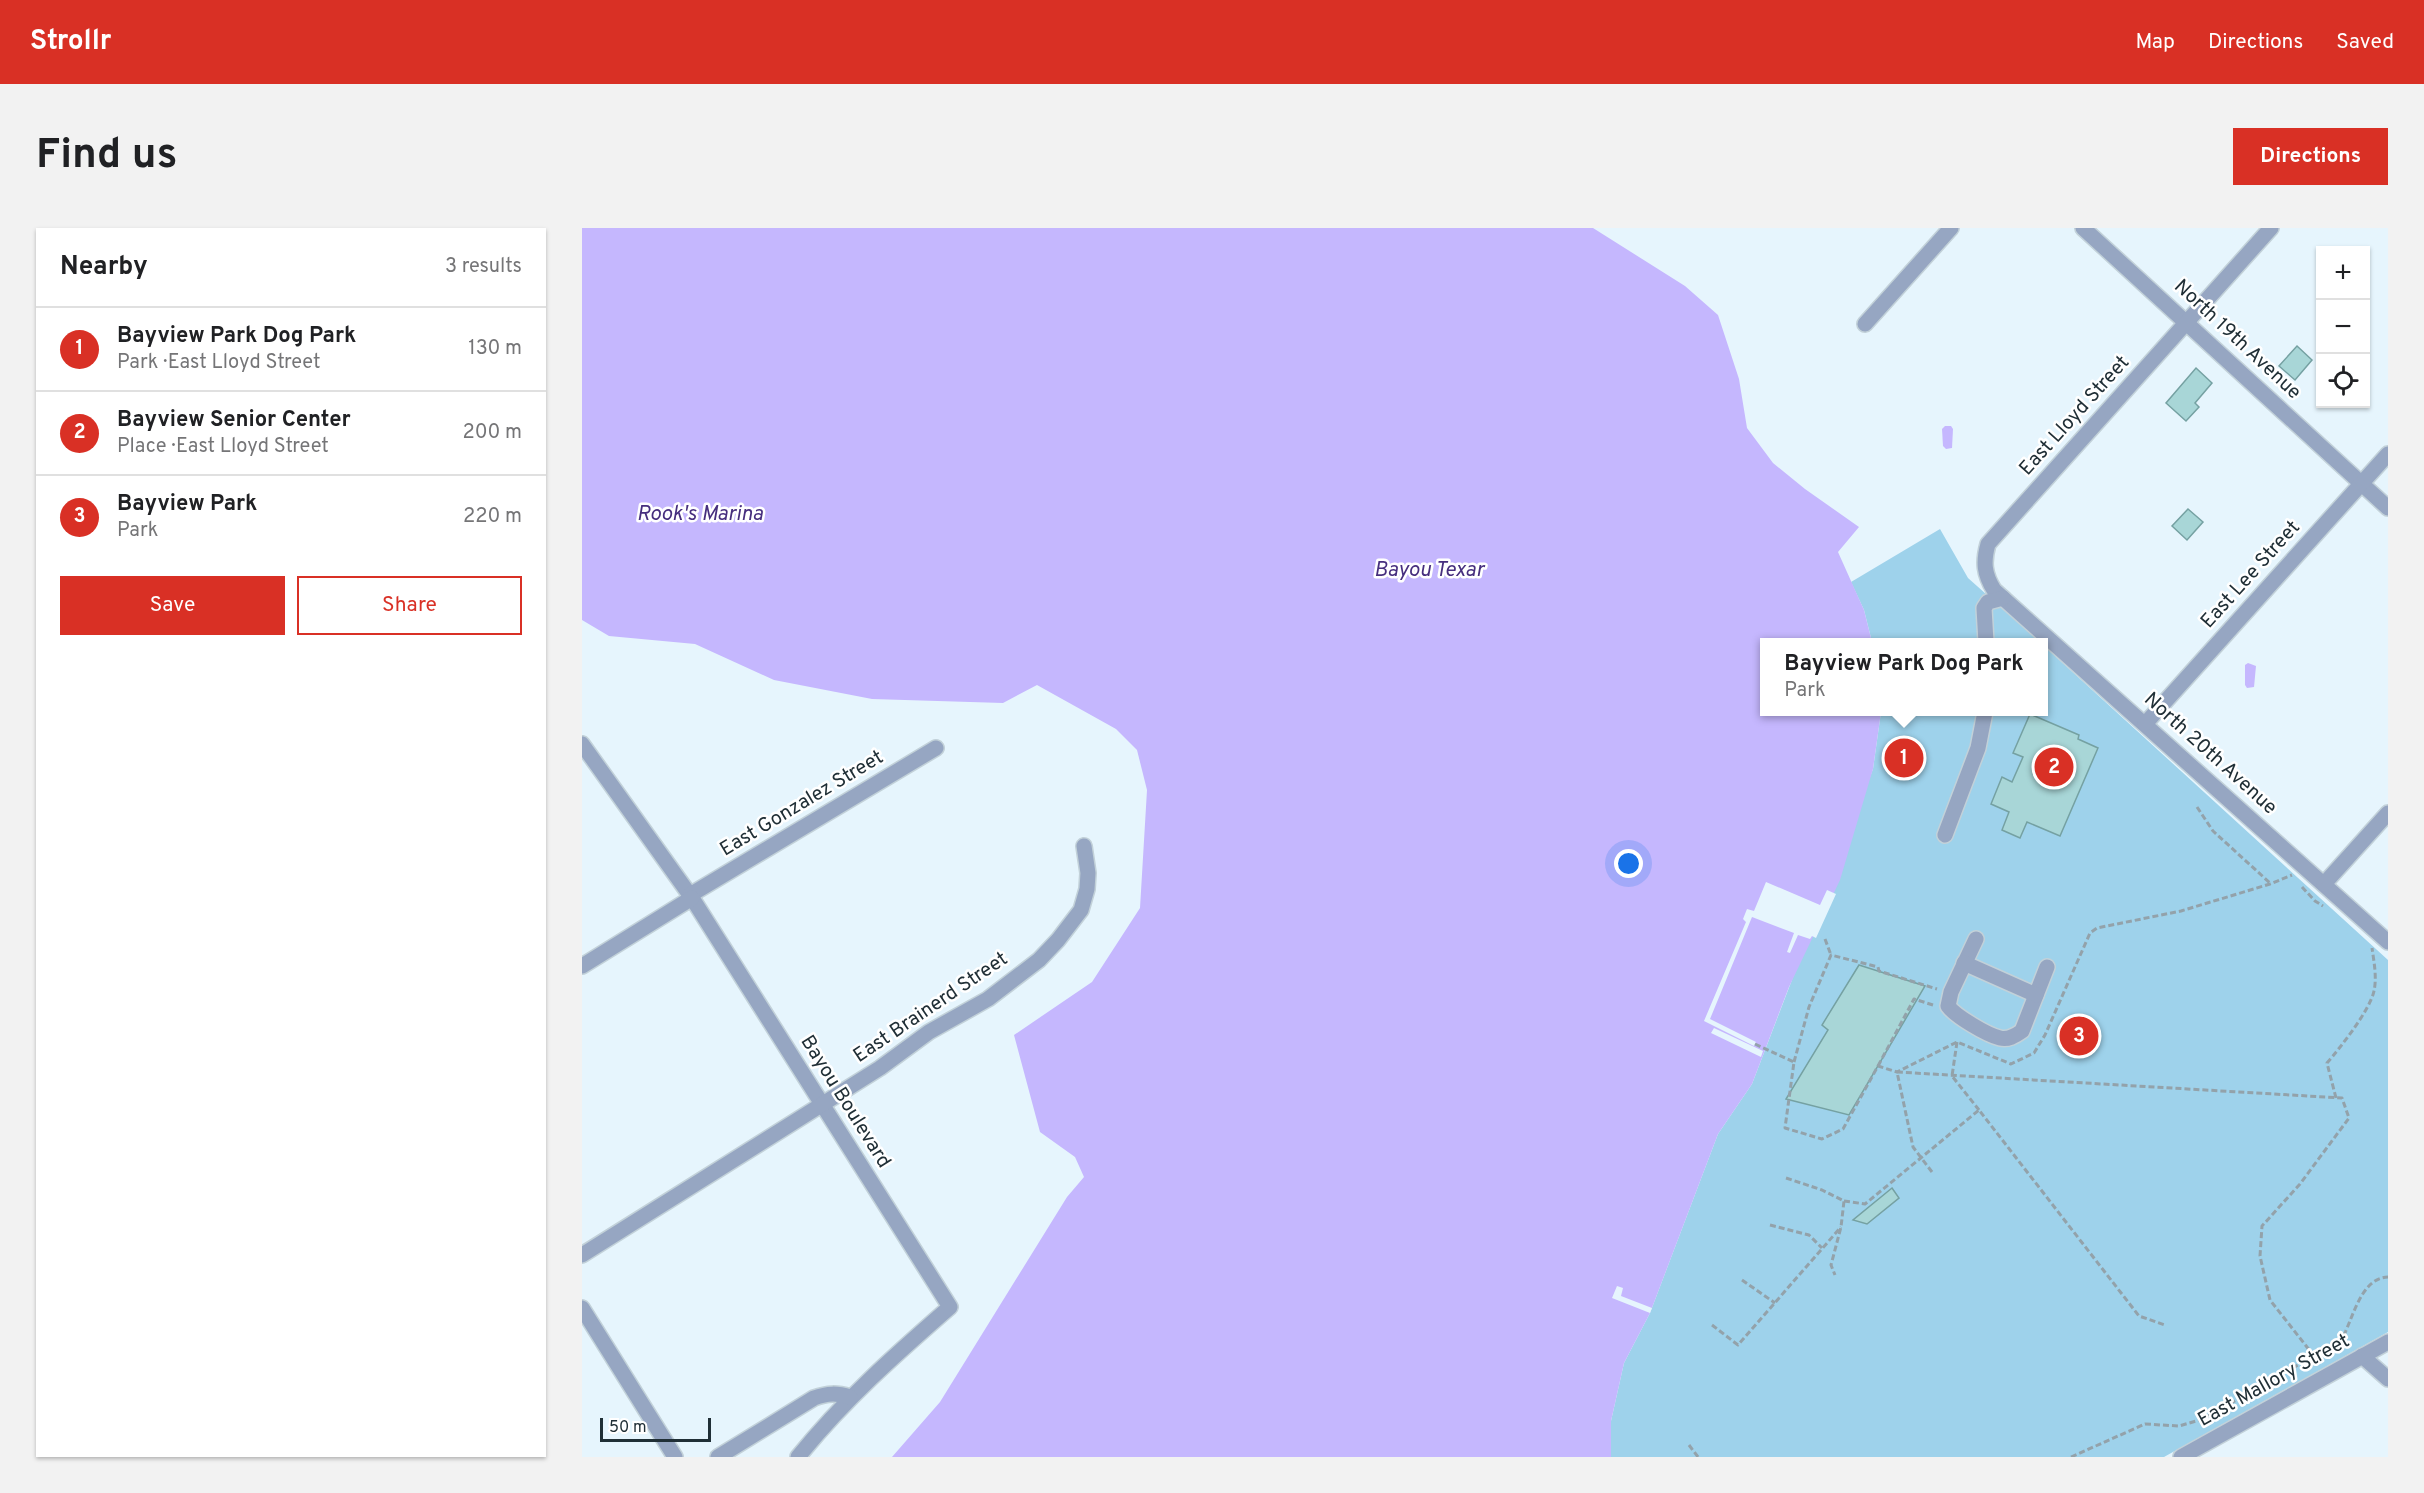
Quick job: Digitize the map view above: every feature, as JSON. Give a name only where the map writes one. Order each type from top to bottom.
[{"type":"street","points":[[1865,324],[1951,228]]},
{"type":"street","name":"North 19th Avenue","points":[[2083,228],[2388,508]]},
{"type":"street","name":"East Lloyd Street","points":[[2003,597],[1988,580],[1984,567],[1988,544],[2271,228]]},
{"type":"street","name":"East Lee Street","points":[[2145,724],[2388,454]]},
{"type":"street","points":[[1986,638],[1984,609],[1988,602],[2003,597]]},
{"type":"street","name":"North 20th Avenue","points":[[2003,597],[2388,942]]},
{"type":"street","points":[[1945,835],[1978,748],[1984,716]]},
{"type":"street","name":"Bayou Boulevard","points":[[582,744],[691,897],[950,1307],[850,1397],[798,1457]]},
{"type":"street","name":"East Gonzalez Street","points":[[582,966],[936,748]]},
{"type":"street","points":[[2324,884],[2388,813]]},
{"type":"street","name":"East Brainerd Street","points":[[582,1255],[880,1068],[929,1032],[988,999],[1039,960],[1081,910],[1087,889],[1088,873],[1084,846]]},
{"type":"street","points":[[1976,939],[1951,992],[1948,1006],[1954,1015],[2000,1038],[2014,1037],[2022,1031],[2047,967]]},
{"type":"street","points":[[1964,963],[2036,995]]},
{"type":"street","points":[[582,1308],[675,1457]]},
{"type":"street","name":"East Mallory Street","points":[[2181,1457],[2388,1342]]},
{"type":"street","points":[[2362,1356],[2388,1379]]},
{"type":"street","points":[[718,1457],[814,1398],[827,1394],[850,1397]]},
{"type":"path","points":[[2198,807],[2213,831],[2270,884]]},
{"type":"path","points":[[1897,1072],[1957,1042],[2011,1064],[2034,1053],[2045,1035],[2090,933],[2097,928],[2181,911],[2270,884],[2291,876],[2301,864]]},
{"type":"path","points":[[1825,939],[1831,955],[1809,1007],[1794,1062],[1785,1128],[1822,1139],[1843,1129],[1914,999],[1937,1006],[1939,989],[1879,972],[1878,967],[1831,955]]},
{"type":"path","points":[[2336,1098],[2327,1063],[2346,1042],[2374,994],[2372,946]]},
{"type":"path","points":[[1957,1042],[1952,1076],[2139,1316],[2165,1324]]},
{"type":"path","points":[[1755,1044],[1794,1062]]},
{"type":"path","points":[[1878,1066],[1897,1072],[1952,1076],[2342,1098],[2349,1118],[2300,1184],[2262,1226],[2260,1256],[2270,1300],[2314,1356]]},
{"type":"path","points":[[1897,1072],[1913,1147],[1932,1172]]},
{"type":"path","points":[[1785,1178],[1822,1190],[1844,1201],[1864,1204],[1979,1110]]},
{"type":"path","points":[[1835,1275],[1831,1265],[1841,1227],[1844,1201]]},
{"type":"path","points":[[1770,1225],[1809,1235],[1822,1248]]},
{"type":"path","points":[[1712,1325],[1738,1345],[1841,1227]]},
{"type":"path","points":[[2071,1457],[2145,1424],[2179,1426],[2203,1419],[2326,1349],[2338,1346],[2346,1335],[2357,1302],[2380,1277],[2388,1277]]},
{"type":"path","points":[[1742,1280],[1774,1303]]},
{"type":"path","points":[[1689,1445],[1698,1457]]},
{"type":"shaded area","points":[[1940,529],[1968,578],[2036,638],[1871,638],[1864,610],[1851,582]]},
{"type":"shaded area","points":[[2048,650],[2388,960],[2388,1332],[2164,1457],[1611,1457],[1611,1421],[1624,1363],[1650,1313],[1718,1134],[1752,1084],[1873,769],[1880,716],[2048,716]]},
{"type":"water","name":"Bayou Texar","points":[[582,228],[1593,228],[1685,286],[1718,315],[1739,379],[1747,428],[1773,463],[1859,527],[1838,552],[1864,610],[1871,638],[1760,638],[1760,716],[1880,716],[1873,769],[1840,880],[1789,987],[1752,1084],[1718,1134],[1650,1313],[1624,1363],[1611,1421],[1611,1457],[892,1457],[940,1402],[1067,1197],[1084,1177],[1075,1157],[1040,1132],[1014,1035],[1092,982],[1140,908],[1147,790],[1137,750],[1116,729],[1037,685],[1003,703],[872,699],[774,680],[695,644],[609,636],[582,620]]},
{"type":"water","points":[[1945,426],[1951,426],[1953,429],[1952,448],[1946,449],[1943,446],[1942,429]]},
{"type":"water","points":[[2248,663],[2256,666],[2254,687],[2247,688],[2245,665]]},
{"type":"pier","points":[[1766,882],[1820,905],[1827,890],[1836,894],[1816,938],[1812,936],[1810,939],[1798,935],[1790,953],[1787,952],[1794,933],[1752,917],[1710,1019],[1756,1042],[1754,1046],[1704,1021],[1746,922],[1743,919],[1747,909],[1754,911]]},
{"type":"pier","points":[[1714,1028],[1763,1051],[1761,1057],[1711,1033]]},
{"type":"pier","points":[[1617,1286],[1623,1288],[1621,1296],[1652,1308],[1650,1313],[1612,1298]]},
{"type":"building","points":[[2297,346],[2312,360],[2295,380],[2279,366]]},
{"type":"building","points":[[2196,368],[2212,383],[2195,403],[2199,407],[2186,421],[2166,403]]},
{"type":"building","points":[[2188,509],[2203,522],[2187,540],[2172,526]]},
{"type":"building","points":[[2029,716],[2035,716],[2079,735],[2078,739],[2098,748],[2060,836],[2027,822],[2020,838],[2002,830],[2009,812],[1991,804],[2002,777],[2012,782],[2023,757],[2013,753]]},
{"type":"building","points":[[1859,965],[1925,986],[1849,1115],[1786,1099],[1828,1030],[1822,1025]]},
{"type":"building","points":[[1892,1188],[1899,1198],[1867,1224],[1853,1220]]},
{"type":"place","name":"Bayview Park Dog Park","points":[[1904,758]]},
{"type":"place","name":"Bayview Senior Center","points":[[2054,767]]},
{"type":"place","name":"Bayview Park","points":[[2079,1036]]},
{"type":"water label","name":"Rook's Marina","points":[[700,514]]}]
